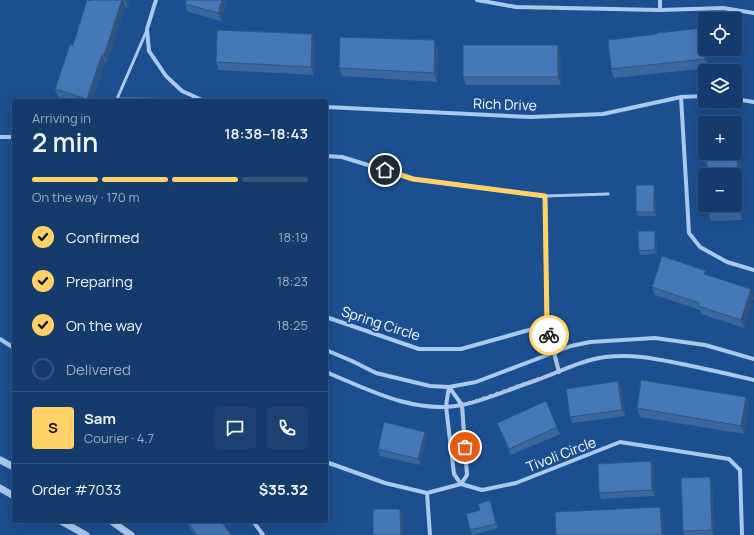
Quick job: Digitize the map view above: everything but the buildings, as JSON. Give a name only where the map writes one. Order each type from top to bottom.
[{"type":"street","points":[[156,0],[147,29],[149,51],[166,76],[182,91],[200,99]]},
{"type":"street","points":[[477,0],[516,7],[660,10],[723,8],[754,13]]},
{"type":"street","points":[[660,0],[660,10]]},
{"type":"street","name":"Rich Drive","points":[[328,107],[531,117],[603,114],[681,97],[698,96]]},
{"type":"street","points":[[681,97],[689,233],[700,247],[727,262],[754,270]]},
{"type":"street","points":[[742,100],[754,102]]},
{"type":"street","points":[[0,137],[12,137]]},
{"type":"street","points":[[328,156],[342,157],[413,179],[545,196],[547,325],[559,372]]},
{"type":"street","name":"Spring Circle","points":[[328,318],[419,349],[461,349],[547,325]]},
{"type":"street","points":[[328,351],[376,373],[430,386],[449,387],[476,382],[571,346],[590,342],[655,338],[705,346],[754,359]]},
{"type":"street","points":[[0,339],[12,347]]},
{"type":"street","points":[[328,373],[380,395],[415,405],[446,406],[462,405],[476,401],[559,372],[588,360],[604,357],[634,355],[713,370],[754,380]]},
{"type":"street","points":[[328,463],[385,483],[427,493],[461,484],[467,475],[462,405],[449,387]]},
{"type":"street","points":[[449,387],[446,406],[454,474],[461,484]]},
{"type":"street","name":"Tivoli Circle","points":[[461,484],[482,490],[516,483],[620,442],[729,459],[740,470],[742,535]]},
{"type":"street","points":[[0,460],[12,466]]},
{"type":"street","points":[[0,488],[12,495]]},
{"type":"street","points":[[427,493],[430,535]]},
{"type":"street","points":[[68,523],[86,535]]},
{"type":"street","points":[[114,523],[131,535]]},
{"type":"street","points":[[254,523],[263,535]]},
{"type":"lane","points":[[117,99],[147,29]]},
{"type":"lane","points":[[545,196],[608,194]]},
{"type":"way so far","points":[[465,447],[462,405],[559,372],[549,335]]},
{"type":"route","points":[[385,170],[413,179],[545,196],[547,325],[549,335]]}]
